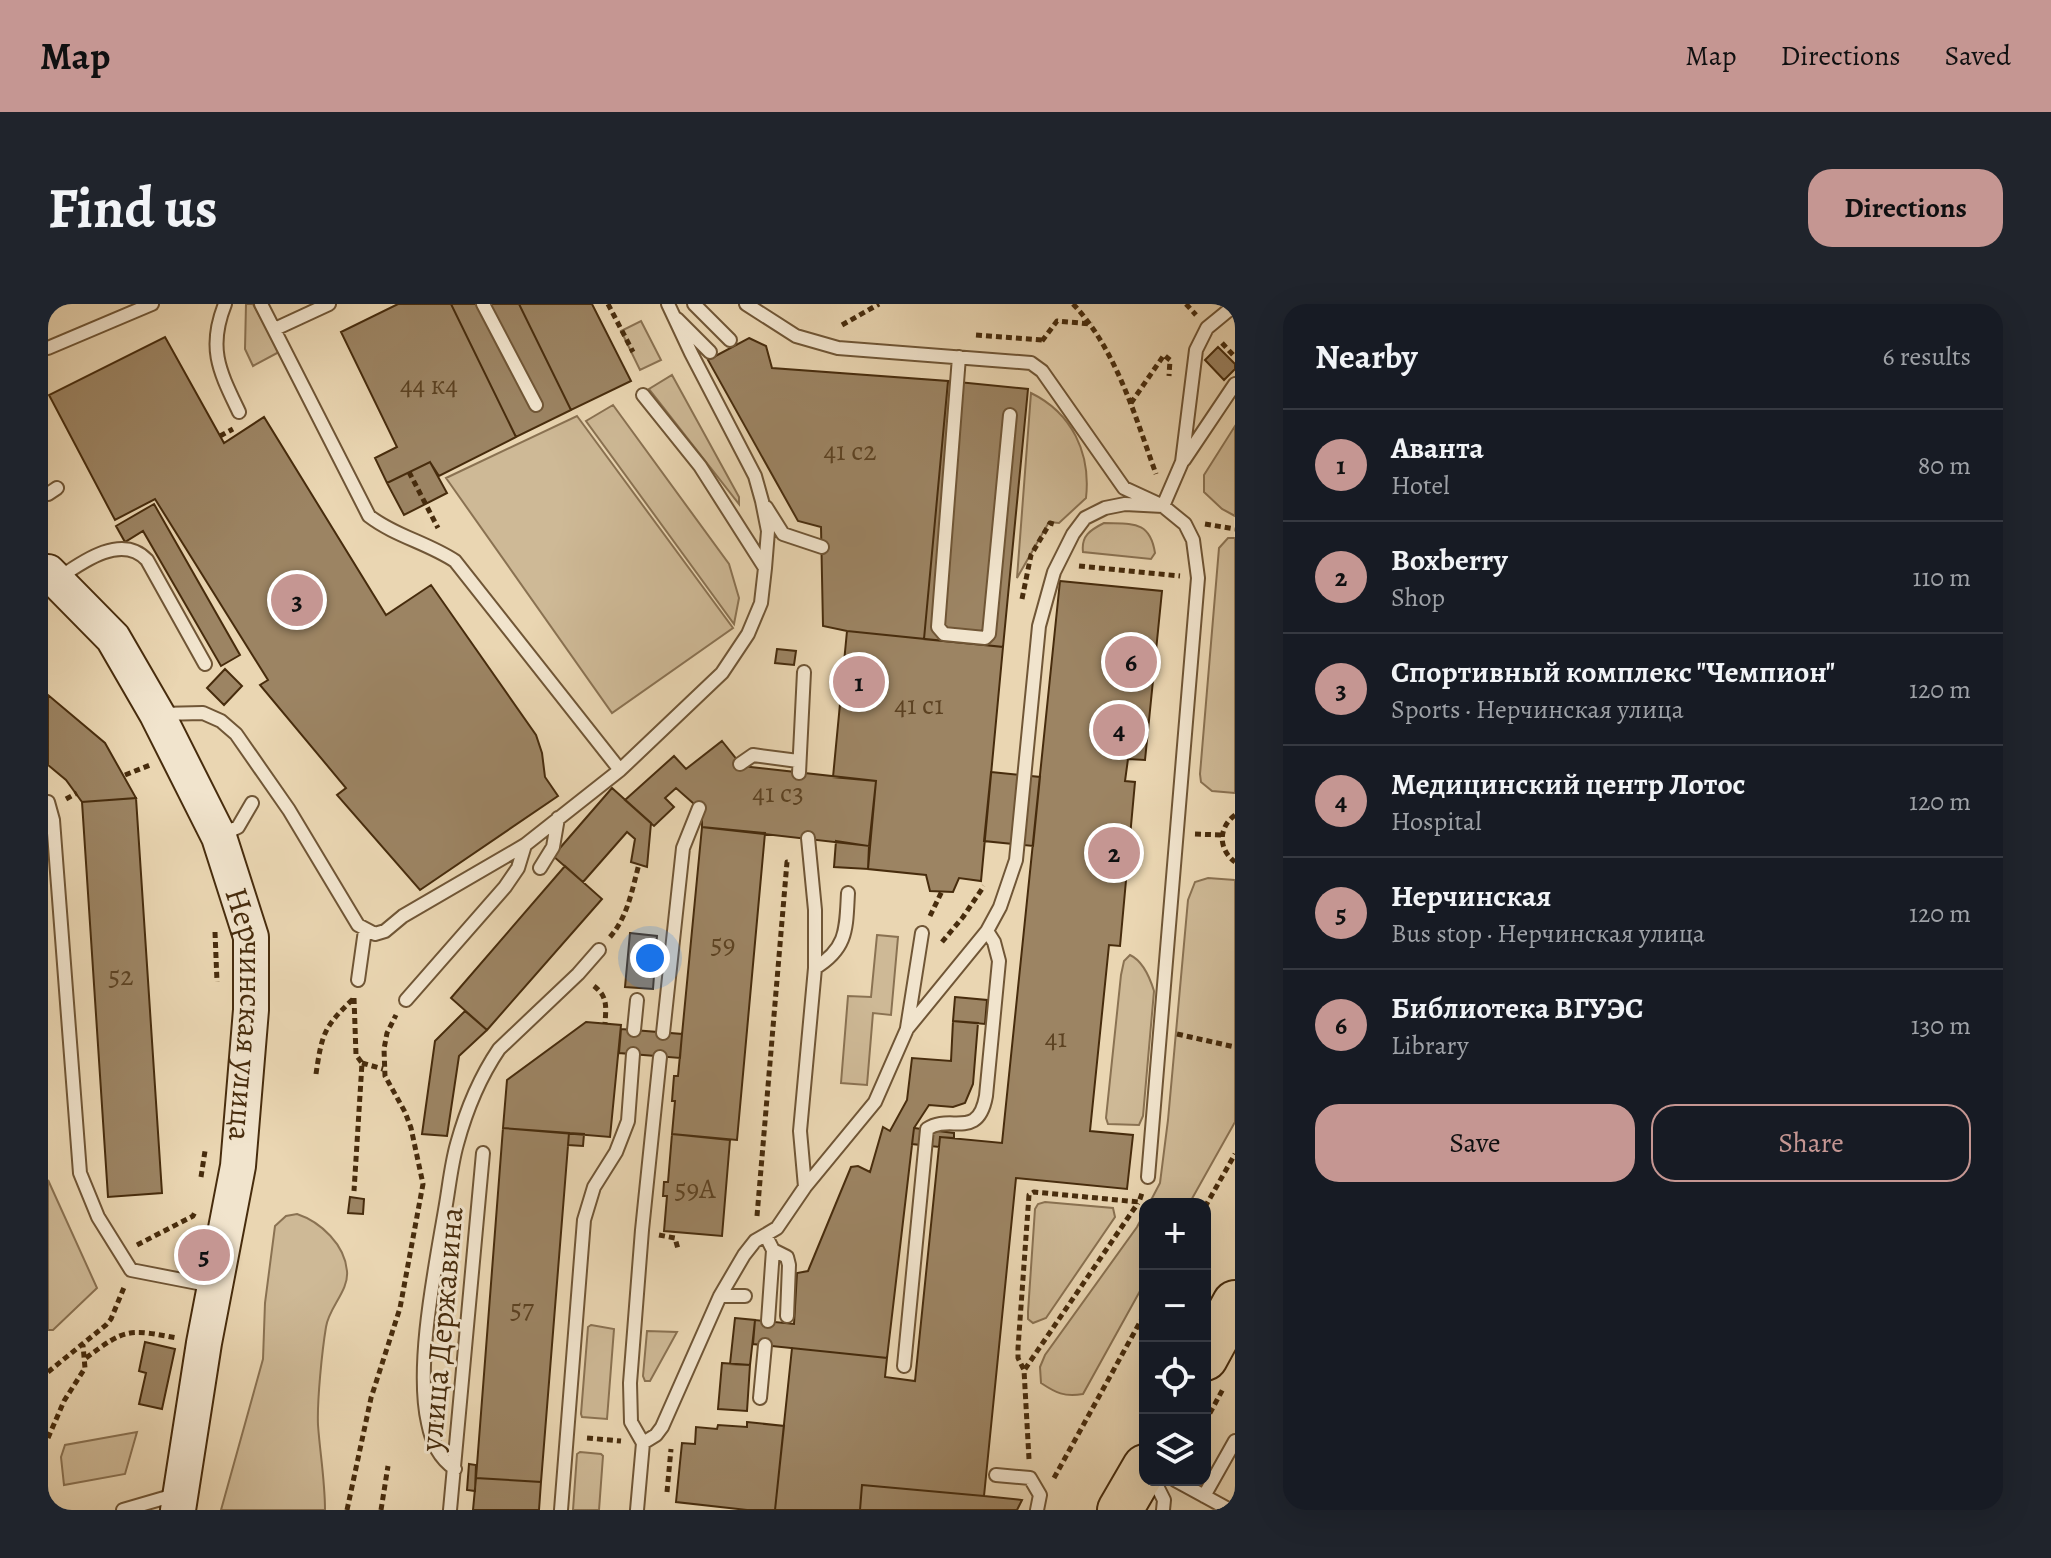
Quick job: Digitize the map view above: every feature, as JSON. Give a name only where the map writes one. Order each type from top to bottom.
[{"type":"highway","points":[[1216,1369],[1235,1303]]},
{"type":"highway","points":[[1120,1510],[1139,1477]]},
{"type":"street","name":"Нерчинская улица","points":[[52,576],[113,638],[157,714],[219,837],[251,937],[251,1010],[238,1166],[204,1343],[180,1502]]},
{"type":"lane","points":[[48,348],[152,304]]},
{"type":"lane","points":[[225,304],[215,352],[220,371],[239,412]]},
{"type":"lane","points":[[261,304],[369,516],[381,525],[439,550],[455,561],[620,770]]},
{"type":"lane","points":[[275,329],[329,304]]},
{"type":"lane","points":[[483,304],[536,405]]},
{"type":"lane","points":[[694,304],[730,340]]},
{"type":"lane","points":[[746,304],[785,330],[814,343],[838,348],[1031,363],[1042,371],[1124,488],[1163,506],[1185,524],[1193,540],[1198,578],[1148,1177]]},
{"type":"lane","points":[[1182,462],[1196,350],[1207,328],[1235,305]]},
{"type":"lane","points":[[669,307],[710,352]]},
{"type":"lane","points":[[157,714],[203,713],[221,721],[236,734],[289,810],[358,925],[375,934],[385,931],[403,916],[525,845],[620,770],[722,673],[748,634],[761,603],[765,568],[768,531],[755,476],[669,307]]},
{"type":"lane","points":[[959,357],[938,627],[944,634],[985,638],[989,634],[1010,415]]},
{"type":"lane","points":[[1163,506],[1182,462],[1235,384]]},
{"type":"lane","points":[[643,395],[700,466],[765,568]]},
{"type":"lane","points":[[762,501],[783,534],[822,547]]},
{"type":"lane","points":[[907,1029],[987,931],[1000,907],[1016,860],[1039,626],[1054,572],[1073,534],[1085,518],[1105,508],[1125,504],[1163,506]]},
{"type":"lane","points":[[52,576],[102,552],[141,553],[205,664]]},
{"type":"lane","points":[[740,764],[753,755],[798,767],[804,672]]},
{"type":"lane","points":[[48,802],[53,820],[53,893],[68,1002],[80,1173],[98,1217],[131,1270],[216,1286]]},
{"type":"lane","points":[[219,837],[238,827],[252,803]]},
{"type":"lane","points":[[663,1033],[683,848],[699,808]]},
{"type":"lane","points":[[540,868],[553,847],[558,818]]},
{"type":"lane","points":[[805,1187],[800,1131],[815,968],[815,910],[808,838]]},
{"type":"lane","points":[[406,1000],[505,887],[518,868],[525,845]]},
{"type":"lane","points":[[815,968],[837,951],[842,940],[848,893]]},
{"type":"lane","points":[[358,980],[365,930]]},
{"type":"lane","points":[[904,1366],[927,1129],[931,1125],[958,1125],[979,1117],[986,1096],[999,961],[994,942],[987,931]]},
{"type":"lane","points":[[643,1443],[662,1427],[720,1296],[760,1238],[777,1228],[805,1187],[875,1102],[907,1029],[922,933]]},
{"type":"lane","points":[[455,1469],[442,1460],[435,1446],[427,1423],[423,1381],[436,1260],[456,1147],[484,1075],[499,1049],[599,950]]},
{"type":"lane","points":[[634,1030],[637,1000]]},
{"type":"lane","points":[[561,1510],[584,1220],[594,1187],[616,1152],[628,1121],[633,1054]]},
{"type":"lane","points":[[637,1510],[643,1443],[631,1422],[630,1383],[660,1057]]},
{"type":"lane","name":"улица Державина","points":[[450,1510],[483,1153]]},
{"type":"lane","points":[[760,1238],[787,1257],[787,1316]]},
{"type":"lane","points":[[768,1321],[773,1250]]},
{"type":"lane","points":[[720,1296],[745,1296]]},
{"type":"lane","points":[[760,1398],[765,1345]]},
{"type":"lane","points":[[1204,1496],[1235,1441]]},
{"type":"lane","points":[[996,1475],[1033,1480],[1039,1490],[1038,1506]]},
{"type":"lane","points":[[1157,1486],[1164,1500],[1163,1510]]},
{"type":"lane","points":[[1186,1486],[1230,1510]]},
{"type":"lane","points":[[123,1510],[180,1502]]},
{"type":"path","points":[[608,304],[633,352]]},
{"type":"path","points":[[829,323],[846,326],[879,304]]},
{"type":"path","points":[[1073,304],[1092,324],[1131,403],[1158,480],[1163,506]]},
{"type":"path","points":[[1031,363],[1042,340],[1057,321],[1092,324]]},
{"type":"path","points":[[968,335],[1042,340]]},
{"type":"path","points":[[1131,403],[1164,355]]},
{"type":"path","points":[[409,472],[425,504]]},
{"type":"path","points":[[1020,609],[1031,555],[1050,523]]},
{"type":"path","points":[[1091,567],[1198,578]]},
{"type":"path","points":[[1235,815],[1227,821],[1222,835],[1224,850],[1235,862]]},
{"type":"path","points":[[760,1238],[787,862]]},
{"type":"path","points":[[599,950],[620,925],[639,864]]},
{"type":"path","points":[[936,949],[963,917],[988,876]]},
{"type":"path","points":[[922,933],[942,891]]},
{"type":"path","points":[[215,929],[217,995]]},
{"type":"path","points":[[358,980],[354,998],[356,1055],[362,1063],[383,1069]]},
{"type":"path","points":[[316,1074],[321,1038],[332,1020],[354,998]]},
{"type":"path","points":[[347,1510],[371,1398],[400,1308],[423,1184],[411,1128],[405,1112],[388,1086],[383,1069],[387,1033],[406,1000]]},
{"type":"path","points":[[605,1024],[607,1004]]},
{"type":"path","points":[[1160,1030],[1235,1047]]},
{"type":"path","points":[[354,1191],[362,1063]]},
{"type":"path","points":[[200,1184],[207,1141]]},
{"type":"path","points":[[1210,1198],[1235,1154]]},
{"type":"path","points":[[1140,1198],[1148,1177]]},
{"type":"path","points":[[1024,1370],[1139,1202],[1034,1192],[1029,1195],[1018,1358],[1024,1370],[1033,1480]]},
{"type":"path","points":[[121,1253],[193,1216],[198,1198]]},
{"type":"path","points":[[663,1235],[675,1238],[678,1249]]},
{"type":"path","points":[[48,1372],[111,1319],[131,1270]]},
{"type":"path","points":[[1038,1506],[1139,1324]]},
{"type":"path","points":[[86,1358],[111,1339],[138,1331],[204,1343]]},
{"type":"path","points":[[48,1438],[64,1401],[85,1368],[83,1345]]},
{"type":"path","points":[[1207,1414],[1216,1369]]},
{"type":"path","points":[[662,1427],[671,1444],[667,1492]]},
{"type":"path","points":[[566,1436],[643,1443]]},
{"type":"path","points":[[381,1510],[388,1466]]},
{"type":"shaded area","points":[[246,304],[253,304],[279,352],[253,366],[245,349]]},
{"type":"shaded area","points":[[641,321],[661,360],[640,370],[621,331]]},
{"type":"shaded area","points":[[672,375],[739,497],[739,504],[649,389]]},
{"type":"shaded area","points":[[1031,393],[1058,412],[1076,436],[1085,465],[1086,498],[1059,523],[1049,522],[1017,578]]},
{"type":"shaded area","points":[[613,405],[729,564],[739,598],[734,624],[586,421]]},
{"type":"shaded area","points":[[577,416],[733,628],[612,713],[446,478]]},
{"type":"shaded area","points":[[1235,426],[1235,516],[1222,509],[1204,492],[1204,475]]},
{"type":"shaded area","points":[[1104,523],[1131,524],[1144,529],[1153,542],[1155,553],[1151,559],[1083,552],[1083,542],[1088,534]]},
{"type":"shaded area","points":[[1228,538],[1235,538],[1235,793],[1212,791],[1201,782],[1200,774],[1219,548]]},
{"type":"shaded area","points":[[1208,878],[1235,880],[1235,1122],[1192,1198],[1152,1198],[1160,1183],[1188,900],[1195,882]]},
{"type":"shaded area","points":[[877,935],[898,937],[891,1015],[873,1013],[867,1085],[841,1083],[848,996],[871,997]]},
{"type":"shaded area","points":[[1130,955],[1148,975],[1154,991],[1143,1116],[1139,1125],[1108,1124],[1106,1118],[1121,975],[1124,961]]},
{"type":"shaded area","points":[[48,1180],[97,1288],[53,1330],[48,1330]]},
{"type":"shaded area","points":[[1045,1202],[1113,1208],[1115,1217],[1046,1318],[1033,1323],[1028,1319],[1028,1312],[1035,1209]]},
{"type":"shaded area","points":[[297,1214],[315,1223],[330,1236],[342,1252],[347,1271],[345,1285],[328,1320],[320,1376],[318,1425],[325,1510],[221,1510],[263,1359],[265,1303],[275,1226],[286,1216]]},
{"type":"shaded area","points":[[1139,1223],[1139,1293],[1083,1394],[1065,1394],[1051,1389],[1041,1383],[1040,1367],[1045,1355]]},
{"type":"shaded area","points":[[588,1327],[614,1329],[607,1419],[582,1417],[581,1414]]},
{"type":"shaded area","points":[[647,1331],[677,1332],[650,1381],[645,1381],[643,1376]]},
{"type":"shaded area","points":[[137,1432],[125,1474],[64,1485],[61,1457],[65,1445]]},
{"type":"shaded area","points":[[577,1454],[603,1456],[599,1510],[573,1510]]},
{"type":"building","points":[[398,304],[451,304],[516,437],[439,476],[430,462],[387,483],[375,458],[397,447],[341,332]]},
{"type":"building","points":[[451,304],[519,304],[571,410],[516,437]]},
{"type":"building","points":[[519,304],[592,304],[631,381],[571,410]]},
{"type":"building","points":[[165,337],[224,443],[264,417],[386,615],[431,585],[536,735],[545,777],[558,796],[420,890],[337,795],[346,788],[260,685],[268,680],[155,499],[115,520],[49,395]]},
{"type":"building","points":[[749,338],[766,346],[772,368],[948,381],[924,639],[823,626],[821,527],[798,521],[708,360]]},
{"type":"building","points":[[1218,347],[1235,364],[1235,369],[1224,380],[1205,360]]},
{"type":"building","points":[[948,381],[1028,389],[1003,647],[924,639]]},
{"type":"building","points":[[430,462],[447,493],[404,515],[387,483]]},
{"type":"building","points":[[154,504],[240,655],[221,666],[143,531],[125,542],[116,526]]},
{"type":"building","points":[[1060,581],[1162,591],[1145,760],[1128,759],[1125,781],[1135,782],[1120,946],[1109,945],[1090,1131],[1133,1135],[1127,1189],[1016,1178],[984,1496],[862,1485],[860,1510],[775,1510],[792,1348],[887,1358],[885,1377],[915,1381],[940,1137],[1002,1143]]},
{"type":"building","points":[[847,631],[1003,647],[981,881],[959,878],[953,892],[930,891],[926,875],[868,869],[876,781],[833,777]]},
{"type":"building","points":[[777,649],[796,651],[794,665],[775,663]]},
{"type":"building","points":[[225,669],[242,686],[224,705],[207,688]]},
{"type":"building","points":[[48,695],[105,743],[136,798],[82,802],[66,780],[48,765]]},
{"type":"building","points":[[722,741],[742,766],[876,781],[869,846],[702,827],[702,811],[676,788],[665,798],[674,807],[654,826],[625,800],[674,756],[686,769]]},
{"type":"building","points":[[991,772],[1040,777],[1033,846],[984,841]]},
{"type":"building","points":[[612,788],[651,823],[647,867],[631,862],[635,839],[627,832],[583,882],[553,856]]},
{"type":"building","points":[[136,798],[162,1193],[108,1197],[82,802]]},
{"type":"building","points":[[702,827],[765,833],[737,1140],[672,1134],[674,1076],[678,1076]]},
{"type":"building","points":[[836,841],[869,846],[868,869],[834,867]]},
{"type":"building","points":[[565,866],[602,899],[487,1030],[451,998]]},
{"type":"building","points":[[630,933],[657,936],[653,989],[625,987]]},
{"type":"building","points":[[955,997],[987,1000],[985,1024],[953,1021]]},
{"type":"building","points":[[465,1011],[487,1030],[459,1056],[447,1136],[422,1134],[435,1041]]},
{"type":"building","points":[[953,1021],[978,1023],[973,1084],[965,1103],[953,1107],[929,1105],[914,1128],[887,1358],[753,1344],[755,1320],[794,1324],[797,1273],[808,1271],[851,1167],[858,1166],[870,1172],[883,1127],[890,1131],[907,1100],[912,1058],[951,1061]]},
{"type":"building","points":[[586,1022],[621,1025],[610,1137],[503,1128],[507,1080]]},
{"type":"building","points":[[621,1029],[682,1034],[680,1058],[619,1053]]},
{"type":"building","points":[[503,1128],[569,1133],[541,1482],[476,1478]]},
{"type":"building","points":[[914,1128],[954,1133],[954,1138],[940,1137],[939,1147],[912,1144]]},
{"type":"building","points":[[569,1133],[584,1134],[583,1146],[568,1145]]},
{"type":"building","points":[[672,1134],[730,1140],[722,1236],[664,1231],[667,1196],[663,1196],[664,1182],[668,1182]]},
{"type":"building","points":[[350,1197],[364,1199],[363,1214],[348,1213]]},
{"type":"building","points":[[735,1318],[755,1320],[750,1365],[730,1364]]},
{"type":"building","points":[[145,1342],[175,1349],[162,1409],[139,1404],[146,1373],[139,1371]]},
{"type":"building","points":[[722,1363],[750,1365],[747,1411],[718,1409]]},
{"type":"building","points":[[747,1422],[784,1426],[775,1510],[676,1502],[682,1443],[695,1444],[696,1427],[747,1427]]},
{"type":"building","points":[[469,1464],[476,1465],[475,1491],[467,1490]]},
{"type":"building","points":[[476,1478],[541,1482],[539,1510],[473,1510]]},
{"type":"building","points":[[862,1485],[1022,1500],[1017,1510],[860,1510]]},
{"type":"place","name":"Спортивный комплекс \"Чемпион\"","points":[[297,600]]},
{"type":"place","name":"Библиотека ВГУЭС","points":[[1131,662]]},
{"type":"place","name":"Аванта","points":[[859,682]]},
{"type":"place","name":"Медицинский центр Лотос","points":[[1119,730]]},
{"type":"place","name":"Boxberry","points":[[1114,853]]},
{"type":"place","name":"Нерчинская","points":[[204,1255]]}]
